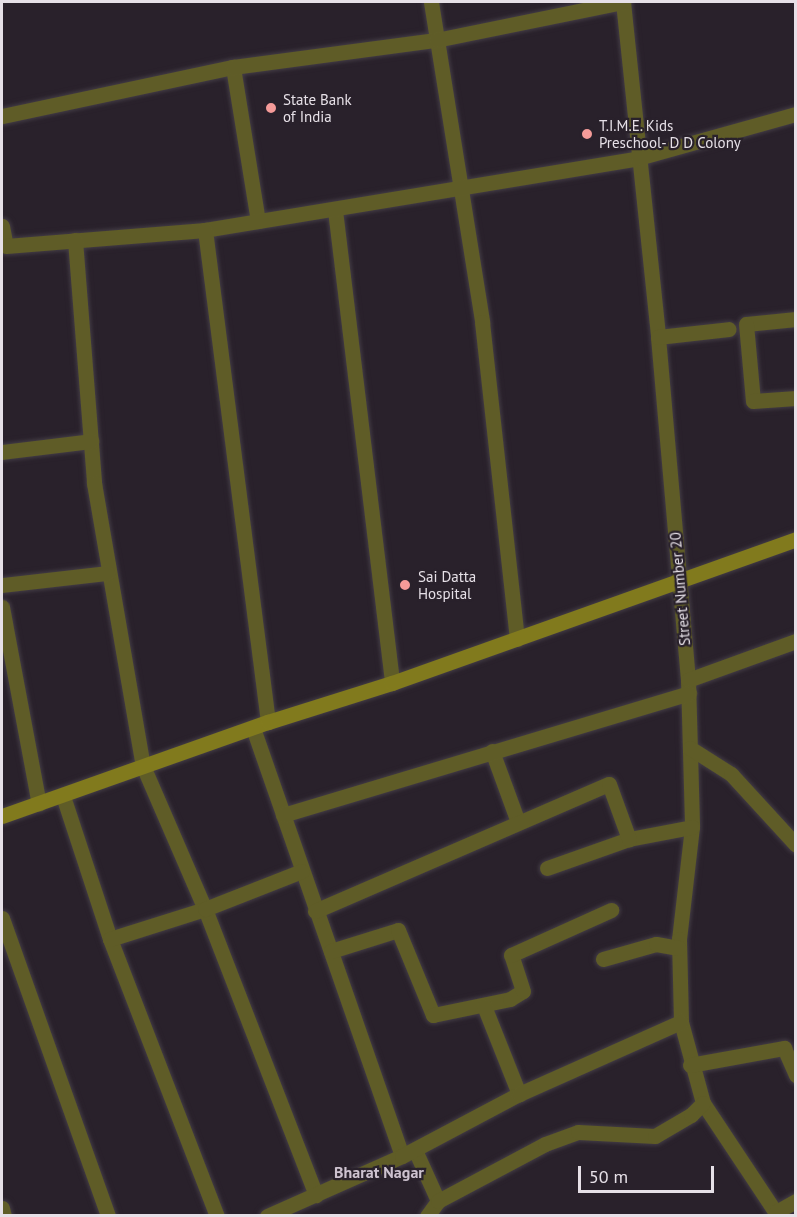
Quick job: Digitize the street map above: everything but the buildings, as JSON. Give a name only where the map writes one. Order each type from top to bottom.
[{"type":"street","points":[[431,2],[482,322],[517,639]]},
{"type":"street","points":[[2,116],[233,67],[436,40],[623,2]]},
{"type":"street","name":"Street Number 20","points":[[623,2],[658,337],[688,687],[692,827],[679,948],[681,1022],[690,1065],[702,1103],[777,1214]]},
{"type":"street","points":[[233,67],[258,221]]},
{"type":"street","points":[[2,226],[6,246],[205,230],[462,190],[638,158],[795,116]]},
{"type":"street","points":[[334,210],[392,683]]},
{"type":"street","points":[[205,230],[268,722]]},
{"type":"street","points":[[75,240],[91,441],[107,573],[143,766],[206,909],[316,1196]]},
{"type":"street","points":[[795,319],[746,324],[753,401],[795,398]]},
{"type":"street","points":[[658,337],[729,329]]},
{"type":"street","points":[[2,452],[91,441]]},
{"type":"street","points":[[2,816],[268,722],[392,683],[795,539]]},
{"type":"street","points":[[2,585],[107,573]]},
{"type":"street","points":[[2,607],[39,804]]},
{"type":"street","points":[[283,814],[492,752],[688,687],[795,641]]},
{"type":"street","points":[[253,728],[315,911],[409,1153],[438,1201]]},
{"type":"street","points":[[690,748],[731,774],[795,845]]},
{"type":"street","points":[[492,752],[518,822]]},
{"type":"street","points":[[315,911],[609,784],[629,839]]},
{"type":"street","points":[[63,796],[110,939],[217,1215]]},
{"type":"street","points":[[547,868],[629,839],[692,827]]},
{"type":"street","points":[[110,939],[206,909],[302,871]]},
{"type":"street","points":[[331,951],[398,930],[433,1015],[484,1006],[523,991],[511,955],[611,910]]},
{"type":"street","points":[[2,918],[108,1215]]},
{"type":"street","points":[[603,959],[656,944],[679,948]]},
{"type":"street","points":[[484,1006],[519,1094]]},
{"type":"street","points":[[267,1215],[316,1196],[409,1153],[519,1094],[681,1022]]},
{"type":"street","points":[[690,1065],[784,1048],[795,1075]]},
{"type":"street","points":[[427,1215],[438,1201],[545,1144],[578,1132],[655,1136],[691,1115],[702,1103]]},
{"type":"street","points":[[777,1214],[795,1201]]},
{"type":"street","points":[[2,1209],[4,1215]]},
{"type":"place","name":"State Bank of India","points":[[271,108]]},
{"type":"place","name":"T.I.M.E. Kids Preschool- D D Colony","points":[[587,134]]},
{"type":"place","name":"Sai Datta Hospital","points":[[405,585]]},
{"type":"district","name":"Bharat Nagar","points":[[379,1172]]}]
